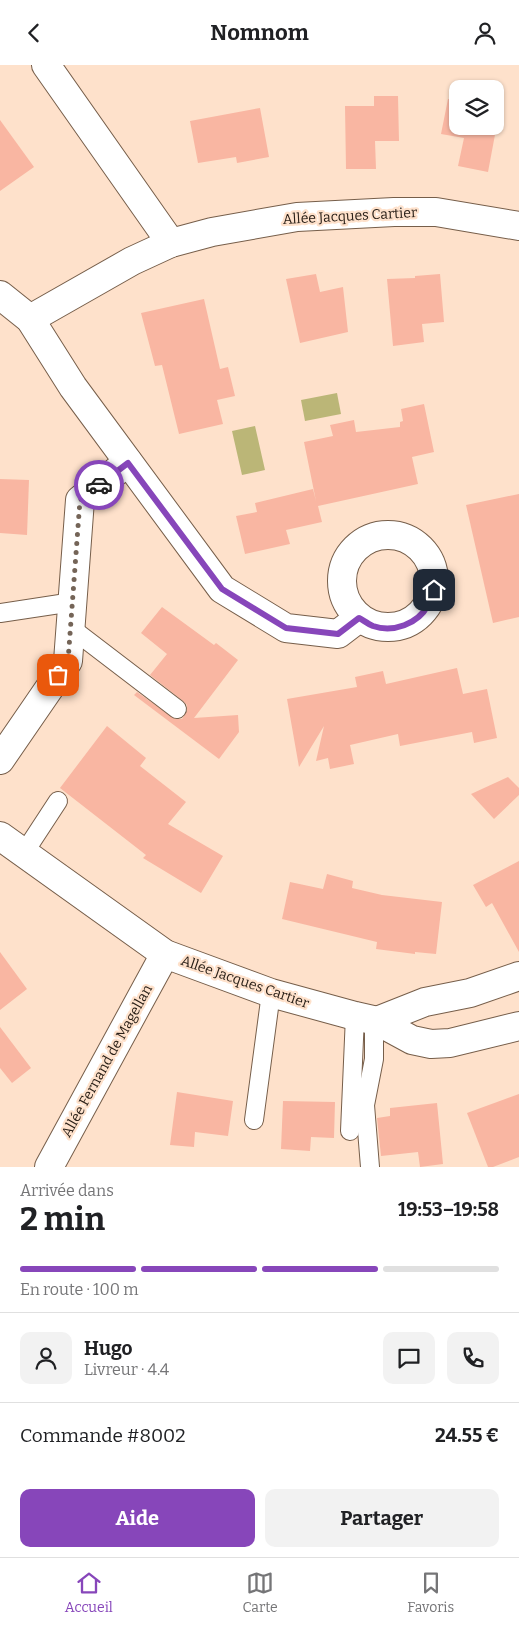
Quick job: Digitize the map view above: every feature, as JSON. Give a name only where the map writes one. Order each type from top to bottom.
[{"type":"street","points":[[46,65],[171,243]]},
{"type":"street","name":"Allée Jacques Cartier","points":[[30,319],[132,261],[171,243],[212,232],[298,217],[394,212],[436,212],[519,225]]},
{"type":"street","points":[[0,295],[30,319],[73,387],[222,589],[286,628],[338,634],[359,618]]},
{"type":"street","points":[[0,759],[68,661],[80,500],[128,463]]},
{"type":"street","name":"Allée Jacques Cartier","points":[[0,837],[164,954],[271,993],[369,1019],[412,1040],[431,1044],[450,1043],[519,1026]]},
{"type":"street","name":"Allée Fernand de Magellan","points":[[49,1167],[164,954]]},
{"type":"street","points":[[369,1019],[425,1002],[470,993],[519,976]]},
{"type":"lane","points":[[0,613],[72,615],[177,709]]},
{"type":"lane","points":[[24,853],[58,801]]},
{"type":"lane","points":[[254,1119],[271,993]]},
{"type":"lane","points":[[350,1131],[369,1019]]},
{"type":"lane","points":[[369,1019],[374,1059],[365,1105],[370,1167]]},
{"type":"shaded area","points":[[337,393],[341,414],[305,421],[301,400]]},
{"type":"shaded area","points":[[255,426],[265,470],[242,475],[232,431]]},
{"type":"building","points":[[374,96],[398,96],[399,141],[375,141],[376,169],[346,169],[345,106],[374,106]]},
{"type":"building","points":[[449,99],[449,135],[495,135],[488,172],[458,166],[464,138],[441,134]]},
{"type":"building","points":[[260,108],[269,157],[237,163],[236,157],[198,163],[190,121]]},
{"type":"building","points":[[0,120],[34,167],[0,191]]},
{"type":"building","points":[[316,274],[320,292],[343,287],[348,332],[300,343],[286,279]]},
{"type":"building","points":[[440,274],[444,322],[422,324],[424,342],[393,346],[387,279],[415,278],[415,276]]},
{"type":"building","points":[[204,299],[220,369],[228,367],[235,396],[217,400],[223,424],[179,434],[162,365],[155,366],[141,313]]},
{"type":"building","points":[[424,404],[434,452],[412,457],[418,484],[318,506],[322,522],[286,530],[290,544],[245,554],[236,516],[257,512],[255,503],[313,489],[316,501],[304,442],[333,436],[330,425],[354,420],[356,432],[400,427],[400,422],[403,421],[401,409]]},
{"type":"building","points":[[0,479],[29,480],[27,535],[0,533]]},
{"type":"building","points":[[519,494],[519,617],[493,623],[466,505]]},
{"type":"building","points":[[162,607],[238,660],[194,718],[238,715],[239,732],[219,759],[134,695],[137,692],[175,719],[182,719],[187,711],[187,705],[183,701],[150,675],[167,654],[141,633]]},
{"type":"building","points":[[457,668],[463,694],[487,689],[497,738],[474,743],[472,732],[400,746],[398,734],[350,745],[354,764],[330,769],[328,758],[316,761],[324,726],[299,767],[287,699],[357,687],[355,677],[383,671],[386,684]]},
{"type":"building","points":[[107,726],[146,758],[140,766],[186,802],[168,824],[223,856],[201,893],[143,858],[146,855],[60,788]]},
{"type":"building","points":[[508,777],[519,788],[519,795],[494,819],[471,794]]},
{"type":"building","points":[[519,861],[519,952],[492,903],[486,907],[473,885]]},
{"type":"building","points":[[327,874],[353,881],[352,888],[382,895],[442,902],[436,954],[415,952],[415,954],[376,949],[377,942],[282,919],[290,882],[323,889]]},
{"type":"building","points":[[0,952],[27,989],[0,1010]]},
{"type":"building","points":[[0,1027],[31,1068],[12,1083],[0,1068]]},
{"type":"building","points":[[177,1092],[233,1101],[228,1136],[195,1132],[194,1147],[170,1145]]},
{"type":"building","points":[[519,1094],[519,1157],[493,1167],[488,1167],[467,1113]]},
{"type":"building","points":[[283,1101],[335,1102],[334,1138],[311,1137],[310,1151],[281,1149]]},
{"type":"building","points":[[437,1103],[443,1164],[420,1167],[418,1152],[381,1156],[377,1118],[390,1116],[390,1108]]},
{"type":"way so far","points":[[58,675],[68,661],[80,500],[99,485]]},
{"type":"route","points":[[99,485],[128,463],[222,589],[286,628],[338,634],[359,618],[373,625],[388,628],[404,625],[418,617],[428,605],[434,590]]}]
